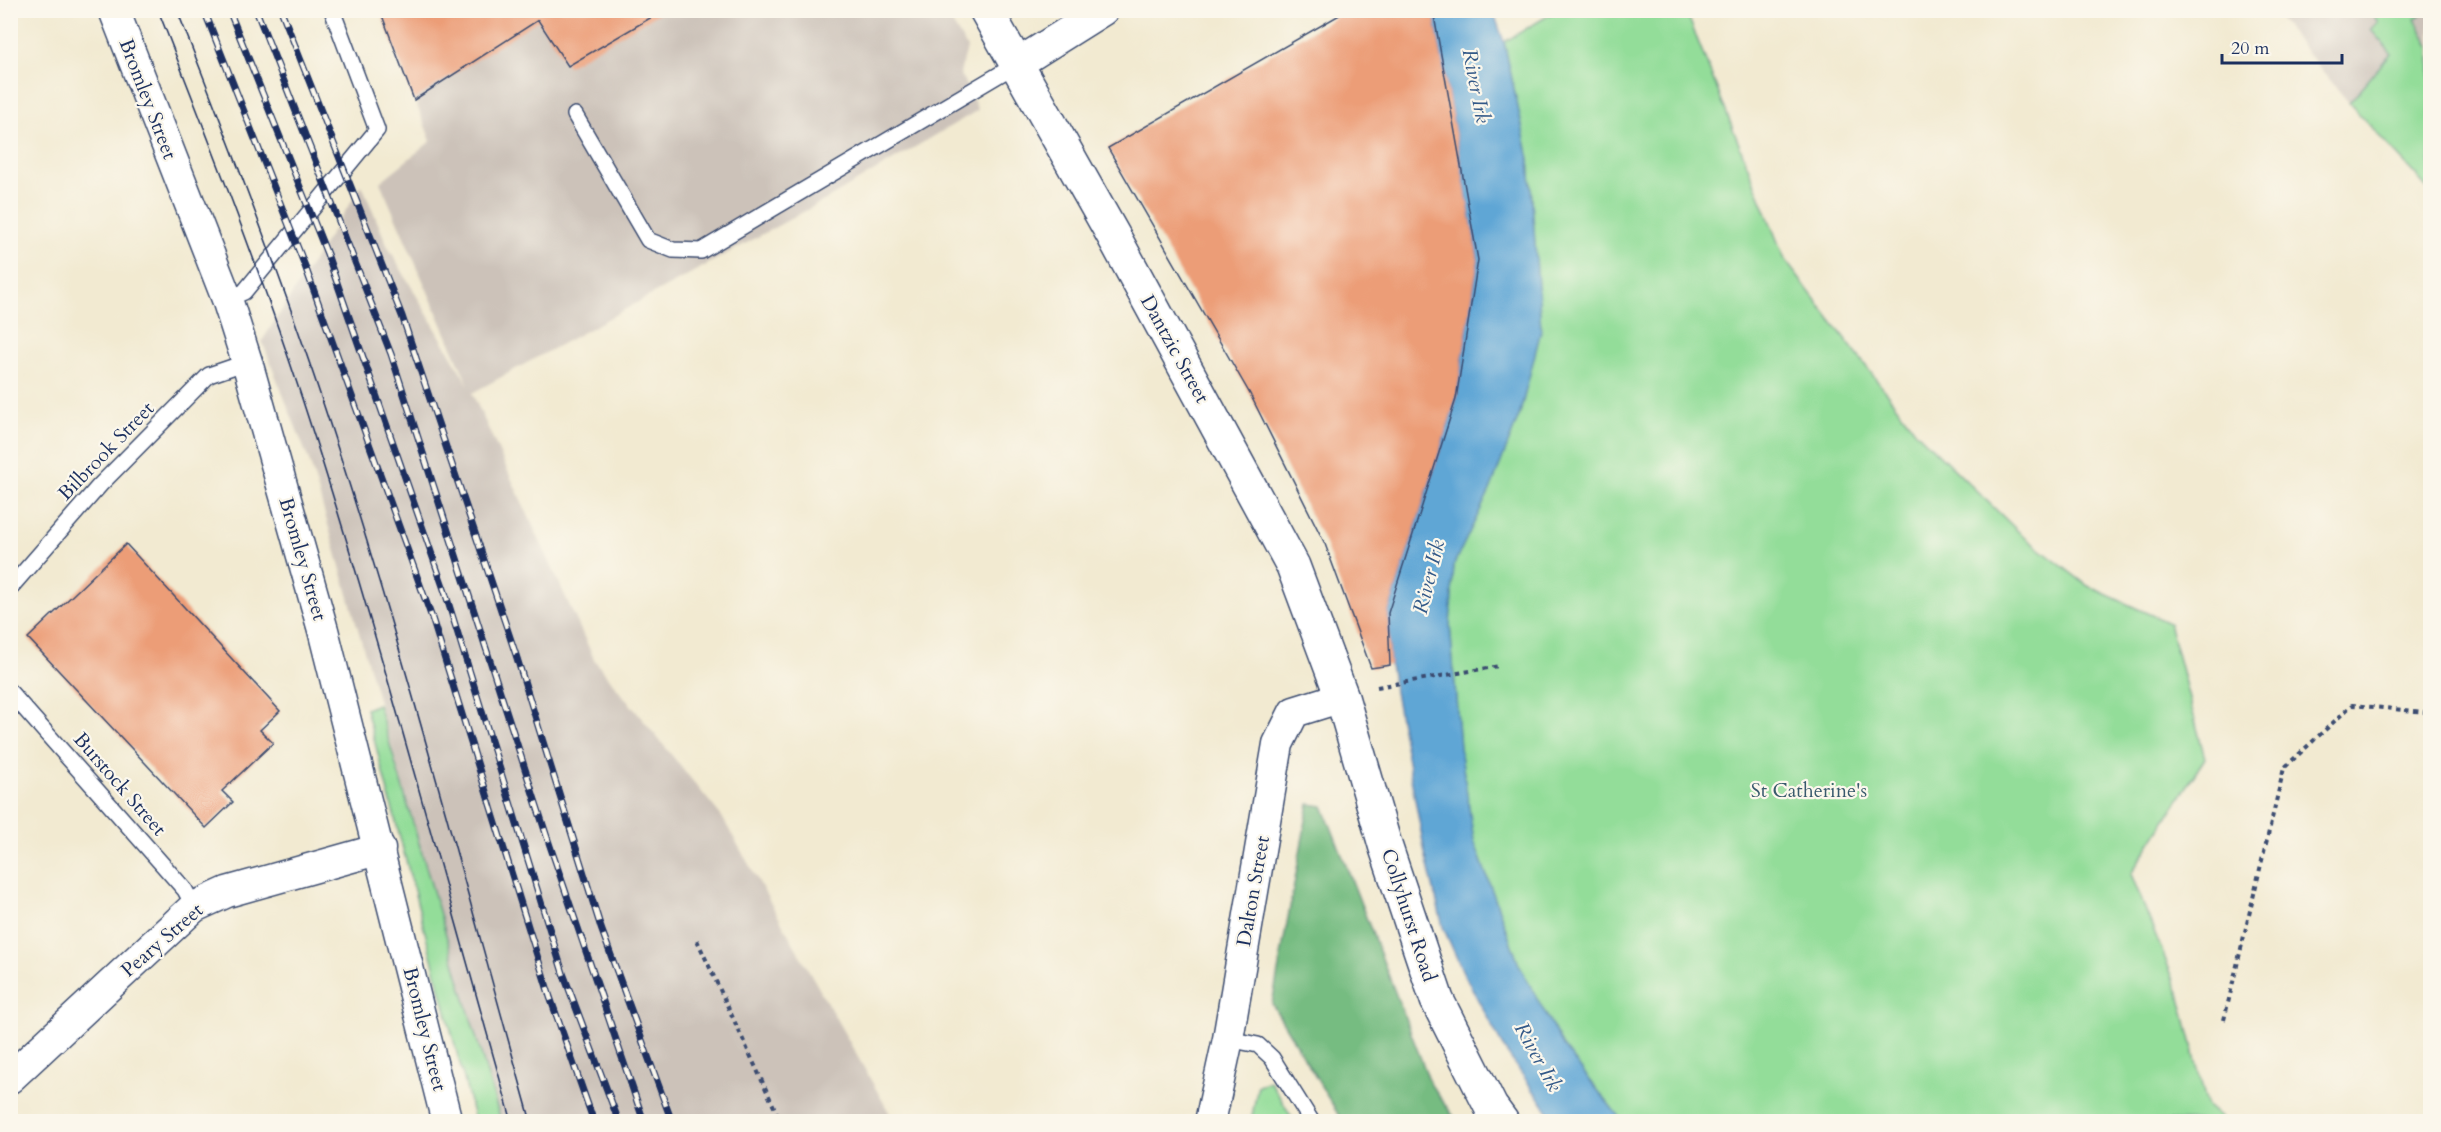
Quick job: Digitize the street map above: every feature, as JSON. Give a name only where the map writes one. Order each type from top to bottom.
[{"type":"street","name":"Bromley Street","points":[[114,10],[227,298],[247,362],[323,630],[447,1122]]},
{"type":"street","name":"Dantzic Street","points":[[986,10],[1293,566],[1342,697]]},
{"type":"street","points":[[1017,64],[1103,10]]},
{"type":"street","name":"Dalton Street","points":[[1210,1122],[1228,1038],[1278,744],[1294,712],[1342,697]]},
{"type":"street","name":"Collyhurst Road","points":[[1342,697],[1385,845],[1437,1000],[1491,1107],[1502,1122]]},
{"type":"street","name":"Peary Street","points":[[10,1078],[194,907],[227,892],[380,849]]},
{"type":"lane","points":[[227,298],[244,291],[377,130],[332,10]]},
{"type":"lane","points":[[575,115],[648,240],[673,250],[701,251],[1017,64]]},
{"type":"lane","name":"Bilbrook Street","points":[[10,588],[100,485],[209,375],[247,362]]},
{"type":"lane","name":"Burstock Street","points":[[10,692],[185,890],[194,907]]},
{"type":"lane","points":[[1228,1038],[1258,1045],[1265,1052],[1312,1122]]},
{"type":"path","points":[[1388,683],[1499,666]]},
{"type":"path","points":[[2224,1020],[2284,768],[2352,705],[2425,712]]},
{"type":"path","points":[[697,940],[782,1122]]},
{"type":"shaded area","points":[[380,11],[945,11],[967,48],[960,73],[978,110],[827,199],[472,393],[595,661],[722,817],[894,1121],[500,1121],[311,466],[262,341],[362,185],[387,245],[469,386],[380,182],[431,141]]},
{"type":"shaded area","points":[[2273,11],[2430,11],[2430,79],[2349,103]]},
{"type":"green space","name":"St Catherine's","points":[[1556,11],[1686,11],[1785,260],[1916,432],[2023,536],[2088,586],[2169,623],[2205,758],[2131,874],[2179,993],[2207,1106],[2224,1121],[1622,1121],[1563,1046],[1519,965],[1474,841],[1460,748],[1450,625],[1454,564],[1490,490],[1520,413],[1541,330],[1529,159],[1504,42]]},
{"type":"green space","points":[[2370,11],[2418,11],[2420,15],[2415,19],[2430,48],[2430,191],[2349,103],[2391,53],[2371,30],[2378,22]]},
{"type":"green space","points":[[378,704],[501,1121],[475,1121],[366,709]]},
{"type":"green space","points":[[1309,804],[1323,806],[1431,1085],[1457,1121],[1342,1121],[1272,1004]]},
{"type":"green space","points":[[1270,1081],[1294,1121],[1251,1121],[1258,1085]]},
{"type":"water","name":"River Irk","points":[[1433,11],[1493,11],[1504,42],[1529,159],[1541,330],[1520,413],[1490,490],[1454,564],[1450,625],[1460,748],[1474,841],[1519,965],[1563,1046],[1622,1121],[1555,1121],[1505,1050],[1463,972],[1443,927],[1425,853],[1390,665],[1388,613],[1456,399],[1478,260]]},
{"type":"building","points":[[380,10],[664,10],[568,66],[538,20],[414,100]]},
{"type":"building","points":[[1348,10],[1433,10],[1478,260],[1456,399],[1388,613],[1390,665],[1371,668],[1325,544],[1250,394],[1108,148]]},
{"type":"building","points":[[126,544],[280,711],[260,730],[273,743],[222,791],[233,802],[206,828],[28,638]]},
{"type":"tram line","points":[[158,10],[255,264],[308,417],[388,680],[512,1122]]},
{"type":"tram line","points":[[177,10],[272,257],[353,495],[432,763],[531,1122]]},
{"type":"railway","points":[[204,10],[305,266],[432,618],[550,997],[594,1122]]},
{"type":"railway","points":[[229,10],[327,254],[445,592],[563,973],[619,1122]]},
{"type":"railway","points":[[256,10],[391,354],[547,837],[644,1122]]},
{"type":"railway","points":[[281,10],[402,316],[516,655],[601,928],[672,1122]]}]
